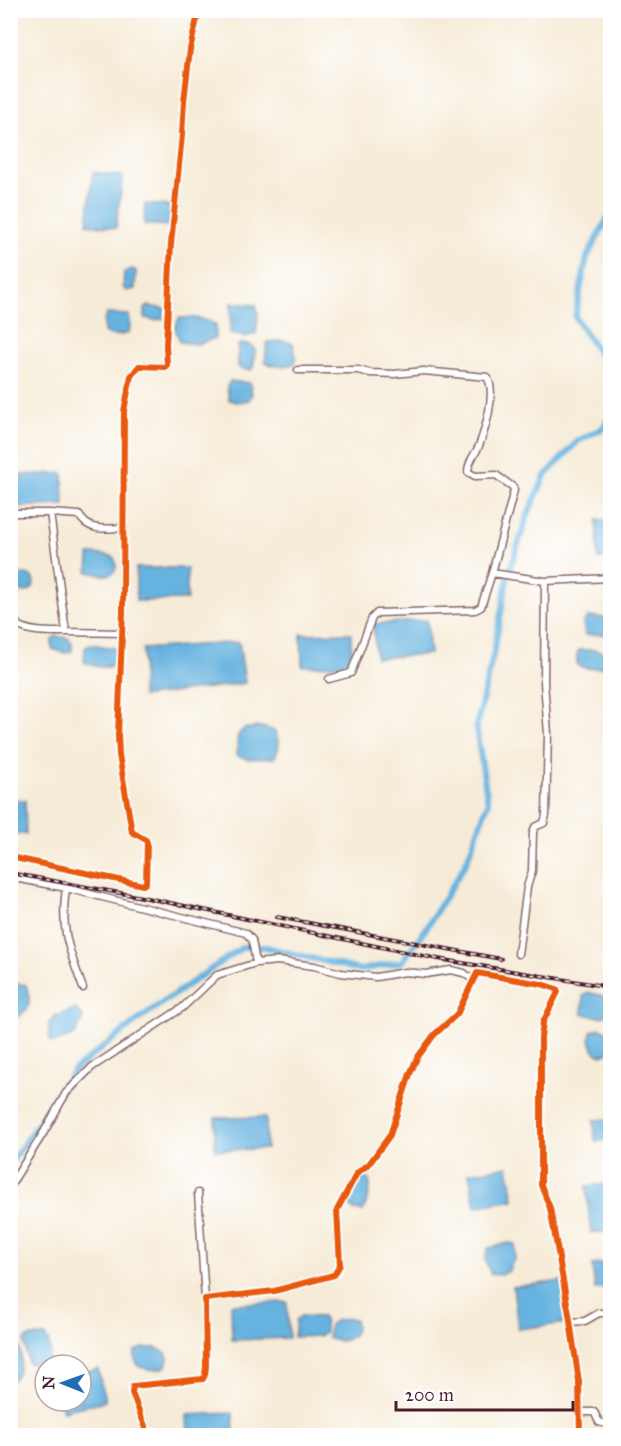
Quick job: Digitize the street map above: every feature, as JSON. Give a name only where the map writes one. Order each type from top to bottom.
[{"type":"street","points":[[10,857],[143,885],[146,883],[147,843],[146,840],[132,832],[119,755],[118,714],[123,633],[124,411],[131,376],[139,366],[167,365],[171,244],[186,81],[190,49],[199,10]]},
{"type":"street","points":[[298,370],[358,370],[394,374],[424,371],[487,377],[491,383],[492,392],[489,409],[478,448],[471,459],[468,472],[474,476],[496,474],[514,490],[494,573],[481,607],[476,610],[377,613],[372,618],[351,673],[329,679]]},
{"type":"street","points":[[10,515],[14,513],[51,513],[79,515],[83,522],[91,528],[124,528]]},
{"type":"street","points":[[51,513],[66,632]]},
{"type":"street","points":[[494,573],[545,581],[610,578]]},
{"type":"street","points":[[518,954],[527,887],[532,871],[533,832],[535,827],[544,823],[546,815],[548,734],[544,682],[545,581]]},
{"type":"street","points":[[10,602],[17,625],[31,630],[123,633]]},
{"type":"street","points":[[10,877],[66,888],[246,933],[252,940],[256,963]]},
{"type":"street","points":[[66,888],[63,913],[66,942],[83,988]]},
{"type":"street","points":[[10,1186],[66,1093],[92,1067],[182,1008],[217,975],[256,963],[278,961],[376,977],[405,972],[426,974],[451,970],[464,973],[473,980]]},
{"type":"street","points":[[205,1299],[274,1292],[334,1275],[340,1265],[338,1210],[357,1173],[369,1164],[390,1135],[417,1058],[434,1035],[458,1014],[477,973],[557,989],[558,992],[543,1022],[541,1037],[541,1185],[550,1208],[570,1322],[579,1382],[580,1436]]},
{"type":"street","points":[[148,1436],[132,1393],[133,1386],[203,1379],[205,1375],[205,1299],[198,1193]]},
{"type":"street","points":[[570,1322],[585,1321],[598,1313],[610,1313]]},
{"type":"street","points":[[579,1412],[594,1412],[599,1422],[610,1425]]},
{"type":"water","points":[[93,172],[123,176],[116,228],[87,224]]},
{"type":"water","points":[[145,204],[170,206],[169,226],[144,224]]},
{"type":"water","points":[[132,269],[136,271],[135,289],[126,291],[123,287],[124,272]]},
{"type":"water","points":[[231,303],[256,305],[258,315],[256,334],[244,337],[230,334]]},
{"type":"water","points":[[148,306],[166,309],[163,319],[145,318],[145,309]]},
{"type":"water","points":[[107,314],[129,315],[128,333],[116,336],[104,332],[104,321]]},
{"type":"water","points":[[179,318],[198,318],[216,325],[215,338],[198,344],[180,342],[175,328]]},
{"type":"water","points":[[267,342],[293,343],[296,358],[294,364],[279,366],[265,362]]},
{"type":"water","points":[[249,344],[255,349],[254,365],[251,370],[241,369],[238,366],[238,345]]},
{"type":"water","points":[[230,381],[250,383],[252,394],[249,400],[237,402],[229,400],[227,387]]},
{"type":"water","points":[[63,473],[64,505],[15,507],[14,475]]},
{"type":"water","points":[[597,520],[610,520],[610,559],[598,559]]},
{"type":"water","points":[[89,555],[112,556],[116,564],[114,572],[101,575],[88,572]]},
{"type":"water","points":[[136,568],[187,568],[187,600],[136,601]]},
{"type":"water","points":[[25,574],[31,577],[34,583],[31,589],[25,592],[19,589],[16,583],[19,577]]},
{"type":"water","points":[[588,617],[610,618],[610,634],[585,635],[583,623]]},
{"type":"water","points":[[427,620],[430,654],[376,658],[373,624]]},
{"type":"water","points":[[351,633],[352,665],[302,666],[301,634]]},
{"type":"water","points":[[56,636],[68,638],[72,642],[72,651],[65,653],[52,649],[52,639]]},
{"type":"water","points":[[239,642],[245,683],[142,697],[143,649]]},
{"type":"water","points":[[90,644],[115,648],[117,651],[115,664],[103,667],[84,662],[85,648]]},
{"type":"water","points":[[579,650],[595,650],[609,654],[608,665],[584,668],[577,665]]},
{"type":"water","points":[[262,727],[275,731],[279,745],[274,758],[248,759],[237,756],[237,741],[240,732],[247,728]]},
{"type":"water","points":[[11,800],[25,800],[26,834],[11,834]]},
{"type":"water","points":[[11,984],[26,985],[29,1003],[22,1014],[11,1020]]},
{"type":"water","points":[[588,992],[610,998],[610,1014],[601,1017],[582,1014],[583,996]]},
{"type":"water","points":[[75,1009],[83,1019],[75,1035],[53,1043],[50,1040],[49,1023],[55,1016]]},
{"type":"water","points":[[601,1028],[607,1032],[610,1041],[610,1052],[602,1055],[596,1053],[590,1040],[592,1031]]},
{"type":"water","points":[[266,1117],[266,1149],[215,1150],[215,1118]]},
{"type":"water","points":[[610,1119],[610,1140],[595,1141],[594,1120]]},
{"type":"water","points":[[508,1166],[514,1200],[475,1207],[469,1173]]},
{"type":"water","points":[[359,1176],[369,1179],[370,1183],[369,1196],[363,1211],[354,1210],[349,1204],[354,1182]]},
{"type":"water","points":[[610,1184],[610,1231],[591,1233],[586,1186]]},
{"type":"water","points":[[509,1243],[515,1244],[515,1257],[508,1272],[498,1275],[491,1274],[485,1260],[488,1248]]},
{"type":"water","points":[[610,1263],[610,1287],[595,1289],[592,1265]]},
{"type":"water","points":[[562,1281],[567,1323],[518,1329],[513,1287]]},
{"type":"water","points":[[287,1302],[289,1338],[232,1340],[231,1304]]},
{"type":"water","points":[[301,1316],[322,1317],[325,1332],[319,1336],[294,1337],[296,1320]]},
{"type":"water","points":[[350,1318],[355,1320],[353,1335],[339,1341],[328,1338],[329,1327],[333,1322]]},
{"type":"water","points":[[45,1336],[50,1346],[50,1353],[33,1353],[33,1364],[28,1363],[24,1342],[27,1338]]},
{"type":"water","points":[[11,1341],[17,1343],[21,1358],[17,1373],[11,1382]]},
{"type":"water","points":[[156,1348],[166,1353],[168,1358],[166,1366],[152,1369],[138,1366],[135,1351]]},
{"type":"water","points":[[98,1369],[105,1401],[93,1404],[93,1370]]},
{"type":"water","points":[[233,1413],[234,1435],[188,1435],[187,1415]]},
{"type":"waterway","points":[[610,214],[587,257],[575,317],[610,370]]},
{"type":"waterway","points":[[10,1164],[75,1069],[146,1014],[243,947],[266,947],[360,970],[402,962],[427,927],[466,863],[488,803],[476,727],[494,651],[508,575],[528,515],[545,476],[578,441],[603,428],[610,415]]},
{"type":"railway","points":[[10,873],[142,897],[438,959],[610,987]]},
{"type":"railway","points":[[277,917],[501,959]]},
{"type":"cycle path","points":[[10,857],[143,885],[146,883],[147,843],[146,840],[132,832],[119,755],[118,735],[123,611],[124,411],[131,376],[139,366],[165,367],[167,365],[171,244],[190,49],[199,10]]},
{"type":"cycle path","points":[[149,1436],[132,1393],[133,1386],[203,1379],[206,1366],[205,1299],[274,1291],[334,1275],[340,1265],[337,1210],[357,1173],[369,1164],[390,1135],[417,1058],[434,1035],[457,1014],[477,973],[541,984],[557,989],[558,992],[543,1022],[541,1037],[541,1185],[550,1208],[569,1314],[579,1382],[580,1436]]}]
